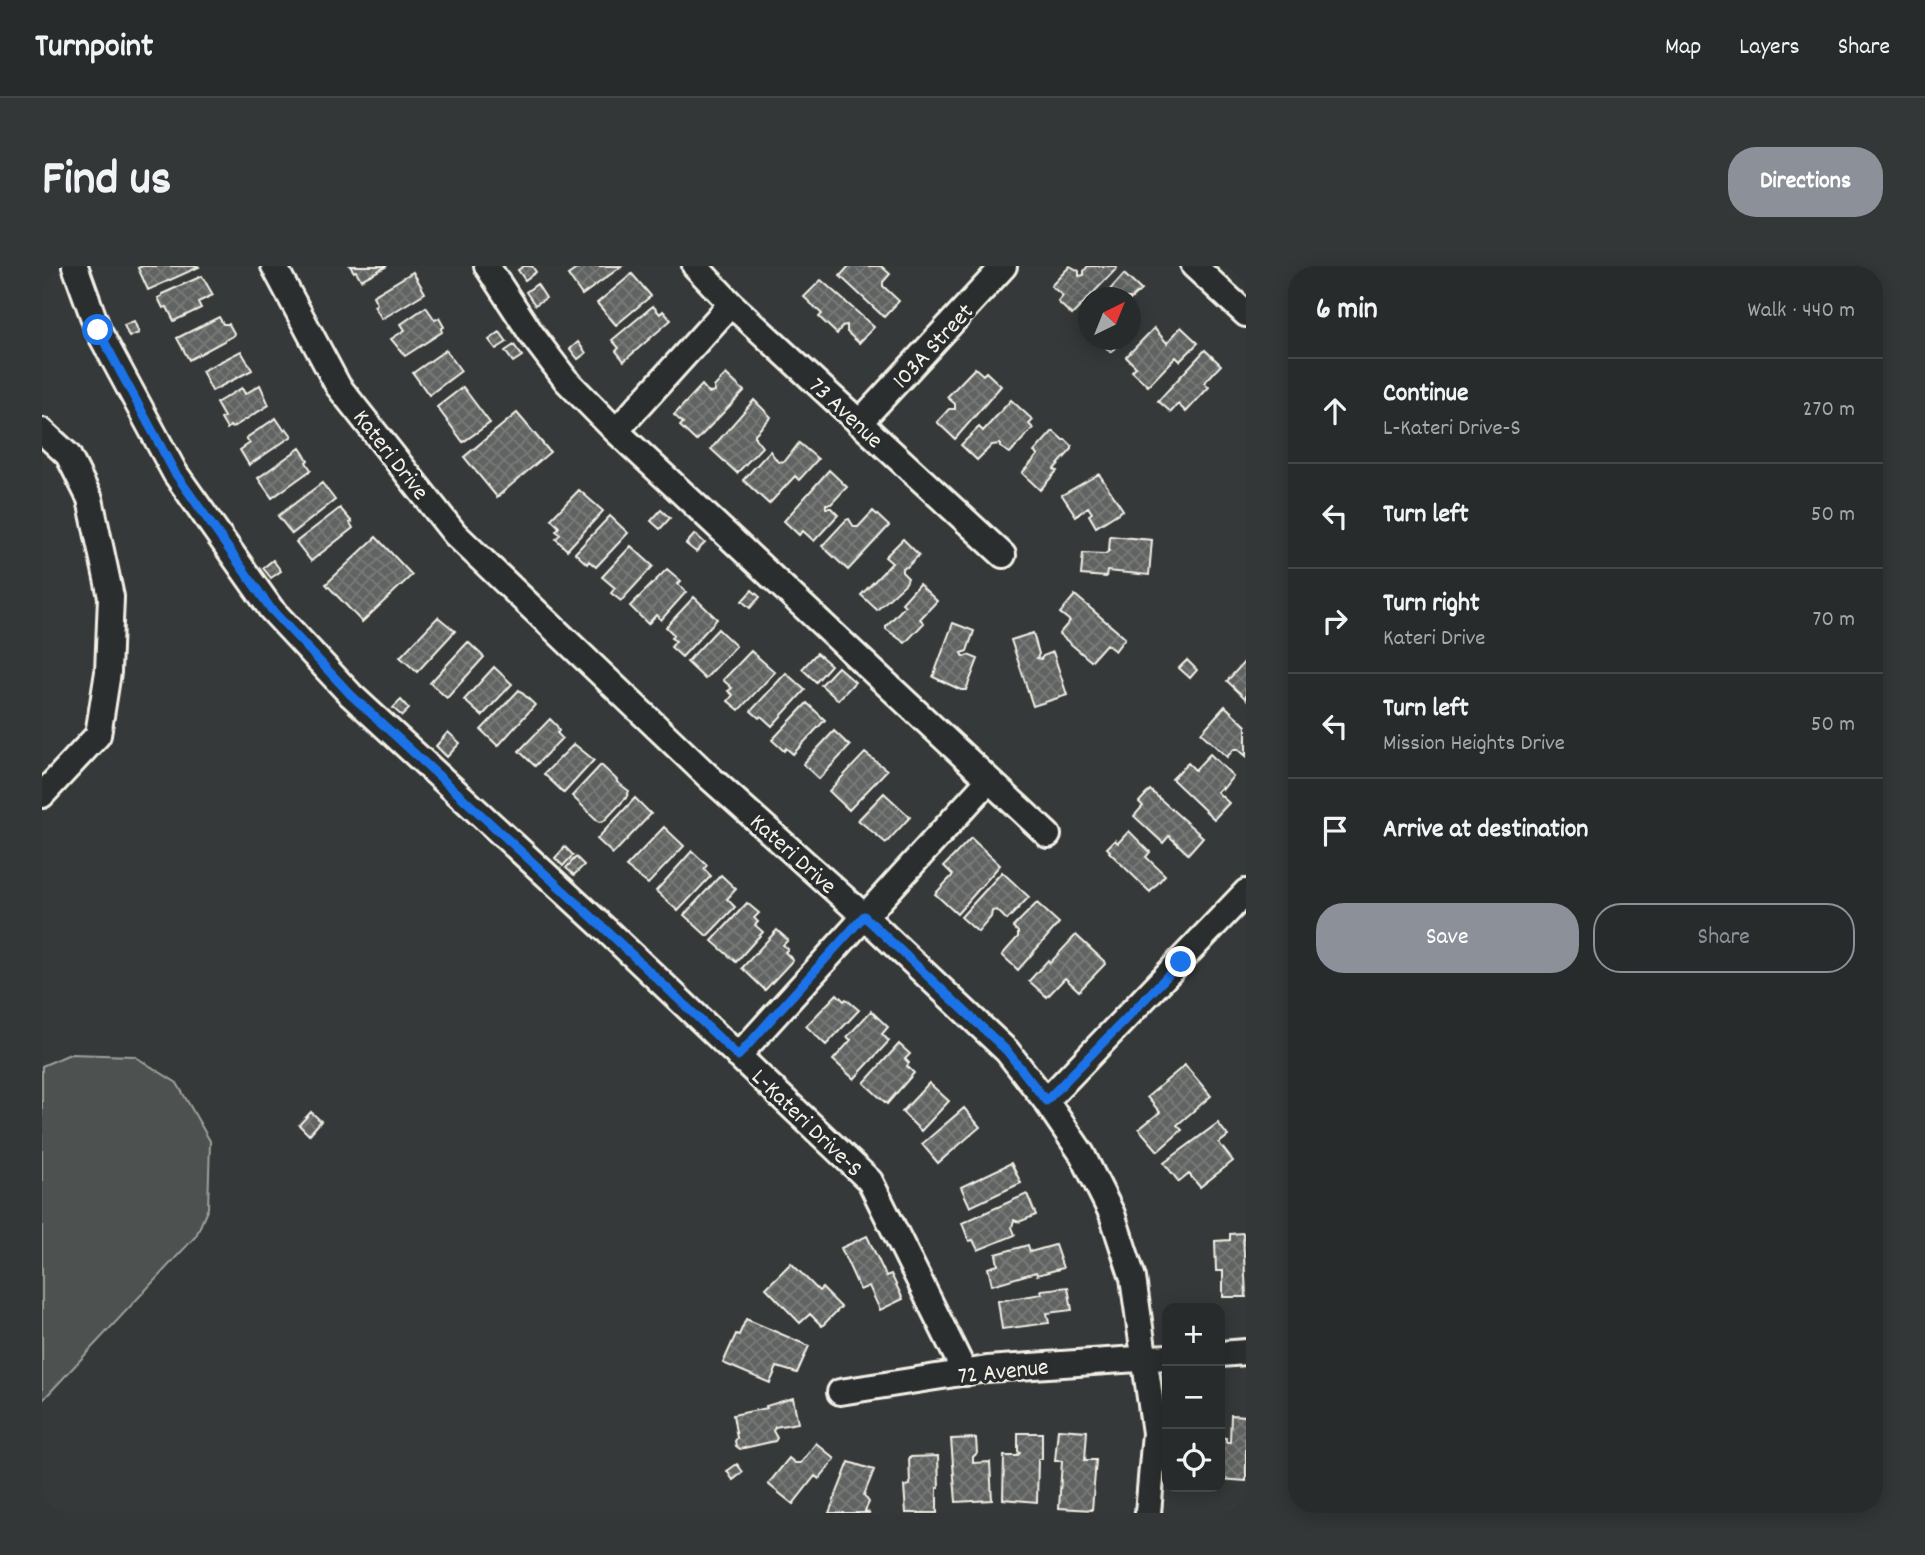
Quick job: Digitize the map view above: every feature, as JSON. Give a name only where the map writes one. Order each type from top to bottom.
[{"type":"street","name":"L-Kateri Drive-S","points":[[75,266],[98,330],[175,473],[271,609],[351,695],[605,929],[870,1181],[965,1373]]},
{"type":"street","name":"Kateri Drive","points":[[274,266],[338,386],[455,534],[709,777],[864,916],[1007,1051],[1046,1101],[1082,1154],[1112,1214],[1156,1358],[1155,1433],[1148,1513]]},
{"type":"street","points":[[487,266],[532,335],[566,380],[616,431],[1048,835]]},
{"type":"street","name":"73 Avenue","points":[[695,266],[731,304],[1003,555]]},
{"type":"street","name":"103A Street","points":[[859,424],[1004,266]]},
{"type":"street","points":[[1194,266],[1246,314]]},
{"type":"street","points":[[616,431],[731,304]]},
{"type":"street","points":[[42,431],[68,455],[90,499],[111,597],[108,672],[98,735],[42,795]]},
{"type":"street","points":[[738,1056],[989,780]]},
{"type":"street","points":[[1046,1101],[1246,892]]},
{"type":"street","points":[[1225,1354],[1246,1352]]},
{"type":"street","name":"72 Avenue","points":[[840,1392],[965,1373],[1156,1358]]},
{"type":"shaded area","points":[[70,1054],[134,1056],[177,1083],[210,1141],[208,1208],[196,1236],[42,1401],[42,1066]]},
{"type":"building","points":[[350,266],[387,266],[361,280]]},
{"type":"building","points":[[524,266],[532,266],[536,272],[525,280],[518,270]]},
{"type":"building","points":[[581,266],[622,266],[582,295],[568,275]]},
{"type":"building","points":[[849,266],[881,266],[890,274],[883,286],[899,301],[884,317],[840,276]]},
{"type":"building","points":[[1070,266],[1079,271],[1079,276],[1084,275],[1088,266],[1117,268],[1099,287],[1078,287],[1078,309],[1072,315],[1058,302],[1063,296],[1051,286]]},
{"type":"building","points":[[199,267],[148,290],[138,268]]},
{"type":"building","points":[[413,272],[425,293],[382,319],[374,306],[377,304],[373,296]]},
{"type":"building","points":[[632,274],[651,296],[616,325],[597,303]]},
{"type":"building","points":[[1124,274],[1138,287],[1112,287]]},
{"type":"building","points":[[202,276],[213,295],[198,302],[201,308],[174,321],[167,307],[163,308],[158,298]]},
{"type":"building","points":[[821,280],[874,327],[859,343],[847,332],[847,325],[842,326],[837,334],[819,317],[822,314],[804,297]]},
{"type":"building","points":[[537,284],[546,298],[535,305],[526,292]]},
{"type":"building","points":[[653,306],[660,314],[663,311],[671,320],[624,361],[616,351],[619,348],[612,340]]},
{"type":"building","points":[[426,307],[435,320],[439,318],[444,327],[442,332],[405,356],[391,339],[405,330],[401,324]]},
{"type":"building","points":[[219,317],[223,324],[229,324],[233,336],[189,360],[177,338]]},
{"type":"building","points":[[134,321],[139,333],[129,337],[124,325]]},
{"type":"building","points":[[1181,327],[1198,343],[1180,361],[1176,357],[1148,386],[1132,371],[1136,367],[1126,357],[1133,350],[1141,350],[1141,341],[1154,328],[1167,343]]},
{"type":"building","points":[[500,332],[507,342],[496,349],[489,340]]},
{"type":"building","points":[[578,342],[586,353],[578,359],[570,349]]},
{"type":"building","points":[[514,345],[522,356],[513,362],[505,351]]},
{"type":"building","points":[[446,350],[461,371],[429,395],[413,373]]},
{"type":"building","points":[[1205,350],[1221,365],[1204,383],[1209,387],[1186,412],[1178,404],[1171,412],[1158,401]]},
{"type":"building","points":[[241,351],[252,370],[212,391],[202,371]]},
{"type":"building","points":[[975,368],[983,375],[986,372],[1001,386],[955,439],[937,422],[949,409],[955,409],[955,404],[947,397]]},
{"type":"building","points":[[726,374],[744,391],[696,441],[680,426],[683,423],[674,415],[702,385],[709,393],[715,392],[714,387]]},
{"type":"building","points":[[260,385],[269,405],[227,429],[216,403],[242,388],[245,394]]},
{"type":"building","points":[[463,387],[490,423],[463,442],[437,407]]},
{"type":"building","points":[[754,400],[771,417],[755,434],[762,447],[737,473],[711,449]]},
{"type":"building","points":[[1011,400],[1033,420],[1029,424],[1033,428],[1010,453],[1000,447],[1000,444],[992,445],[977,460],[961,445],[979,427],[983,431]]},
{"type":"building","points":[[517,413],[550,452],[497,497],[464,457]]},
{"type":"building","points":[[276,418],[292,436],[249,465],[240,450],[250,443],[246,438]]},
{"type":"building","points":[[1053,431],[1066,440],[1072,449],[1040,490],[1022,473],[1038,455],[1034,452]]},
{"type":"building","points":[[799,443],[818,459],[799,480],[795,476],[769,504],[743,480],[770,451],[778,462],[785,461]]},
{"type":"building","points":[[300,448],[311,470],[272,498],[258,478]]},
{"type":"building","points":[[829,470],[847,487],[831,504],[826,504],[826,508],[831,508],[838,515],[814,541],[803,531],[799,535],[784,521]]},
{"type":"building","points":[[1099,474],[1123,510],[1096,527],[1088,507],[1076,516],[1062,495]]},
{"type":"building","points":[[322,483],[335,500],[292,534],[278,516]]},
{"type":"building","points":[[579,490],[603,511],[567,550],[556,539],[560,534],[556,531],[559,527],[551,519]]},
{"type":"building","points":[[340,508],[352,522],[350,523],[353,528],[311,561],[296,542]]},
{"type":"building","points":[[661,510],[670,518],[660,529],[651,521]]},
{"type":"building","points":[[873,511],[889,526],[848,570],[822,546],[846,520],[849,519],[854,527],[858,527]]},
{"type":"building","points":[[610,516],[628,533],[596,567],[589,561],[587,564],[575,553]]},
{"type":"building","points":[[695,534],[705,543],[696,552],[686,544]]},
{"type":"building","points":[[1110,536],[1152,540],[1149,575],[1107,571],[1106,577],[1081,575],[1083,553],[1105,554],[1109,551]]},
{"type":"building","points":[[376,537],[412,575],[362,622],[326,584]]},
{"type":"building","points":[[903,539],[919,555],[907,567],[902,568],[908,578],[906,583],[877,610],[861,595],[892,563],[885,557]]},
{"type":"building","points":[[631,546],[653,566],[621,601],[611,593],[615,588],[602,577]]},
{"type":"building","points":[[273,560],[281,571],[271,578],[263,568]]},
{"type":"building","points":[[667,569],[681,581],[678,584],[686,592],[661,620],[656,615],[648,624],[630,606]]},
{"type":"building","points":[[919,584],[937,601],[920,619],[924,623],[905,643],[886,629],[886,626],[905,606],[902,603]]},
{"type":"building","points":[[752,590],[760,597],[750,608],[742,601]]},
{"type":"building","points":[[1075,595],[1125,638],[1115,651],[1106,644],[1091,661],[1059,634],[1070,621],[1060,613]]},
{"type":"building","points":[[694,597],[717,619],[682,657],[671,647],[676,641],[671,638],[674,635],[666,627]]},
{"type":"building","points":[[438,617],[455,631],[417,672],[400,657]]},
{"type":"building","points":[[953,623],[974,631],[967,651],[962,653],[964,657],[968,655],[978,659],[966,690],[933,677]]},
{"type":"building","points":[[718,629],[736,646],[705,679],[687,662]]},
{"type":"building","points":[[1033,633],[1039,654],[1037,658],[1041,659],[1053,652],[1067,695],[1033,706],[1011,640]]},
{"type":"building","points":[[468,642],[484,657],[447,698],[430,683]]},
{"type":"building","points":[[751,651],[775,672],[739,710],[728,701],[733,695],[728,691],[732,688],[723,680]]},
{"type":"building","points":[[817,653],[831,665],[816,682],[802,669]]},
{"type":"building","points":[[1187,660],[1197,670],[1190,678],[1179,668]]},
{"type":"building","points":[[1246,660],[1246,699],[1227,681]]},
{"type":"building","points":[[494,667],[512,684],[482,716],[464,700]]},
{"type":"building","points":[[838,667],[855,682],[838,700],[821,685]]},
{"type":"building","points":[[786,673],[805,690],[772,726],[751,711]]},
{"type":"building","points":[[519,690],[535,705],[498,746],[481,730]]},
{"type":"building","points":[[401,700],[409,709],[402,716],[393,708]]},
{"type":"building","points":[[807,703],[825,720],[793,754],[786,748],[784,751],[772,740]]},
{"type":"building","points":[[1225,706],[1246,726],[1246,756],[1234,749],[1227,757],[1201,733]]},
{"type":"building","points":[[550,719],[557,726],[557,733],[562,738],[535,766],[519,751]]},
{"type":"building","points":[[834,731],[850,746],[819,779],[803,764]]},
{"type":"building","points":[[448,732],[460,743],[447,757],[436,746]]},
{"type":"building","points":[[574,744],[594,760],[564,793],[544,774]]},
{"type":"building","points":[[865,753],[887,770],[849,810],[829,791]]},
{"type":"building","points":[[1210,754],[1233,776],[1223,789],[1222,787],[1217,792],[1229,803],[1214,819],[1172,779],[1188,763],[1195,770]]},
{"type":"building","points":[[601,765],[629,791],[626,798],[604,821],[599,822],[572,796]]},
{"type":"building","points":[[1150,790],[1203,837],[1188,854],[1169,836],[1163,843],[1134,816],[1143,806],[1139,802]]},
{"type":"building","points":[[884,793],[910,817],[886,843],[858,820]]},
{"type":"building","points":[[635,798],[651,814],[613,854],[597,839]]},
{"type":"building","points":[[664,827],[684,846],[648,884],[626,867]]},
{"type":"building","points":[[1129,831],[1150,852],[1146,857],[1165,875],[1150,892],[1107,848],[1115,840],[1118,843]]},
{"type":"building","points":[[971,838],[1000,865],[957,914],[935,894],[953,875],[944,866]]},
{"type":"building","points":[[565,847],[573,855],[563,866],[555,858]]},
{"type":"building","points":[[692,851],[707,865],[704,869],[711,876],[678,911],[656,891]]},
{"type":"building","points":[[576,857],[584,865],[574,875],[566,868]]},
{"type":"building","points":[[1002,872],[1029,897],[1007,920],[997,910],[992,911],[991,917],[978,932],[961,917]]},
{"type":"building","points":[[721,875],[736,889],[727,899],[735,907],[707,936],[684,915]]},
{"type":"building","points":[[747,903],[759,913],[754,918],[758,922],[755,925],[763,932],[736,962],[712,941]]},
{"type":"building","points":[[1037,903],[1059,923],[1018,970],[1002,955],[1018,937],[1018,932],[1013,927]]},
{"type":"building","points":[[777,930],[788,940],[783,945],[788,949],[785,952],[793,960],[765,990],[742,968]]},
{"type":"building","points":[[1076,935],[1105,964],[1079,991],[1065,978],[1047,997],[1029,981]]},
{"type":"building","points":[[837,994],[859,1010],[826,1045],[806,1026]]},
{"type":"building","points":[[871,1011],[888,1027],[882,1034],[889,1041],[854,1079],[833,1060],[851,1040],[847,1037]]},
{"type":"building","points":[[899,1044],[910,1054],[905,1059],[909,1063],[907,1066],[914,1073],[887,1104],[864,1083]]},
{"type":"building","points":[[1185,1065],[1211,1096],[1177,1125],[1182,1130],[1158,1151],[1139,1129],[1160,1112],[1147,1097]]},
{"type":"building","points":[[929,1083],[949,1101],[921,1131],[902,1112]]},
{"type":"building","points":[[964,1108],[980,1127],[938,1163],[922,1144]]},
{"type":"building","points":[[311,1112],[321,1121],[309,1135],[299,1125]]},
{"type":"building","points":[[1218,1123],[1228,1136],[1219,1143],[1233,1161],[1200,1187],[1189,1174],[1179,1182],[1164,1163]]},
{"type":"building","points":[[1011,1163],[1021,1183],[970,1207],[961,1187]]},
{"type":"building","points":[[1027,1194],[1036,1215],[1019,1222],[1014,1220],[1012,1227],[1015,1235],[978,1250],[973,1240],[969,1241],[962,1223]]},
{"type":"building","points":[[1243,1233],[1246,1297],[1223,1297],[1223,1271],[1216,1271],[1215,1241],[1230,1240],[1230,1234]]},
{"type":"building","points":[[867,1236],[886,1276],[891,1274],[903,1299],[880,1310],[869,1286],[860,1290],[841,1248]]},
{"type":"building","points":[[1028,1245],[1030,1252],[1055,1245],[1063,1268],[1037,1275],[1036,1272],[992,1285],[988,1268],[998,1265],[996,1254]]},
{"type":"building","points":[[791,1263],[819,1291],[822,1288],[841,1307],[822,1326],[810,1314],[800,1323],[766,1288]]},
{"type":"building","points":[[1068,1287],[1072,1310],[1047,1313],[1049,1323],[1002,1329],[998,1301],[1042,1294],[1041,1290]]},
{"type":"building","points":[[746,1319],[809,1346],[797,1373],[777,1367],[770,1383],[723,1363]]},
{"type":"building","points":[[793,1398],[798,1423],[775,1427],[775,1441],[740,1449],[736,1446],[733,1415],[767,1408],[766,1406]]},
{"type":"building","points":[[1231,1415],[1246,1416],[1246,1481],[1225,1479],[1225,1438],[1226,1442],[1230,1442]]},
{"type":"building","points":[[1058,1429],[1087,1431],[1085,1460],[1096,1460],[1092,1510],[1059,1508],[1062,1461],[1055,1461]]},
{"type":"building","points":[[1018,1433],[1042,1433],[1042,1459],[1038,1459],[1037,1502],[1003,1499],[1004,1456],[1017,1456],[1020,1453]]},
{"type":"building","points":[[976,1438],[977,1453],[973,1457],[973,1463],[990,1462],[992,1500],[956,1502],[951,1439]]},
{"type":"building","points":[[816,1443],[835,1459],[819,1479],[815,1476],[793,1504],[768,1484],[789,1458],[795,1463],[801,1463]]},
{"type":"building","points":[[938,1456],[937,1513],[906,1513],[904,1486],[910,1485],[909,1457]]},
{"type":"building","points":[[849,1462],[874,1470],[864,1495],[869,1502],[865,1511],[870,1513],[829,1513]]},
{"type":"building","points":[[737,1464],[743,1472],[733,1480],[727,1471]]},
{"type":"route","points":[[98,330],[175,473],[271,609],[351,695],[605,929],[738,1056],[864,916],[1007,1051],[1046,1101],[1181,962]]}]
